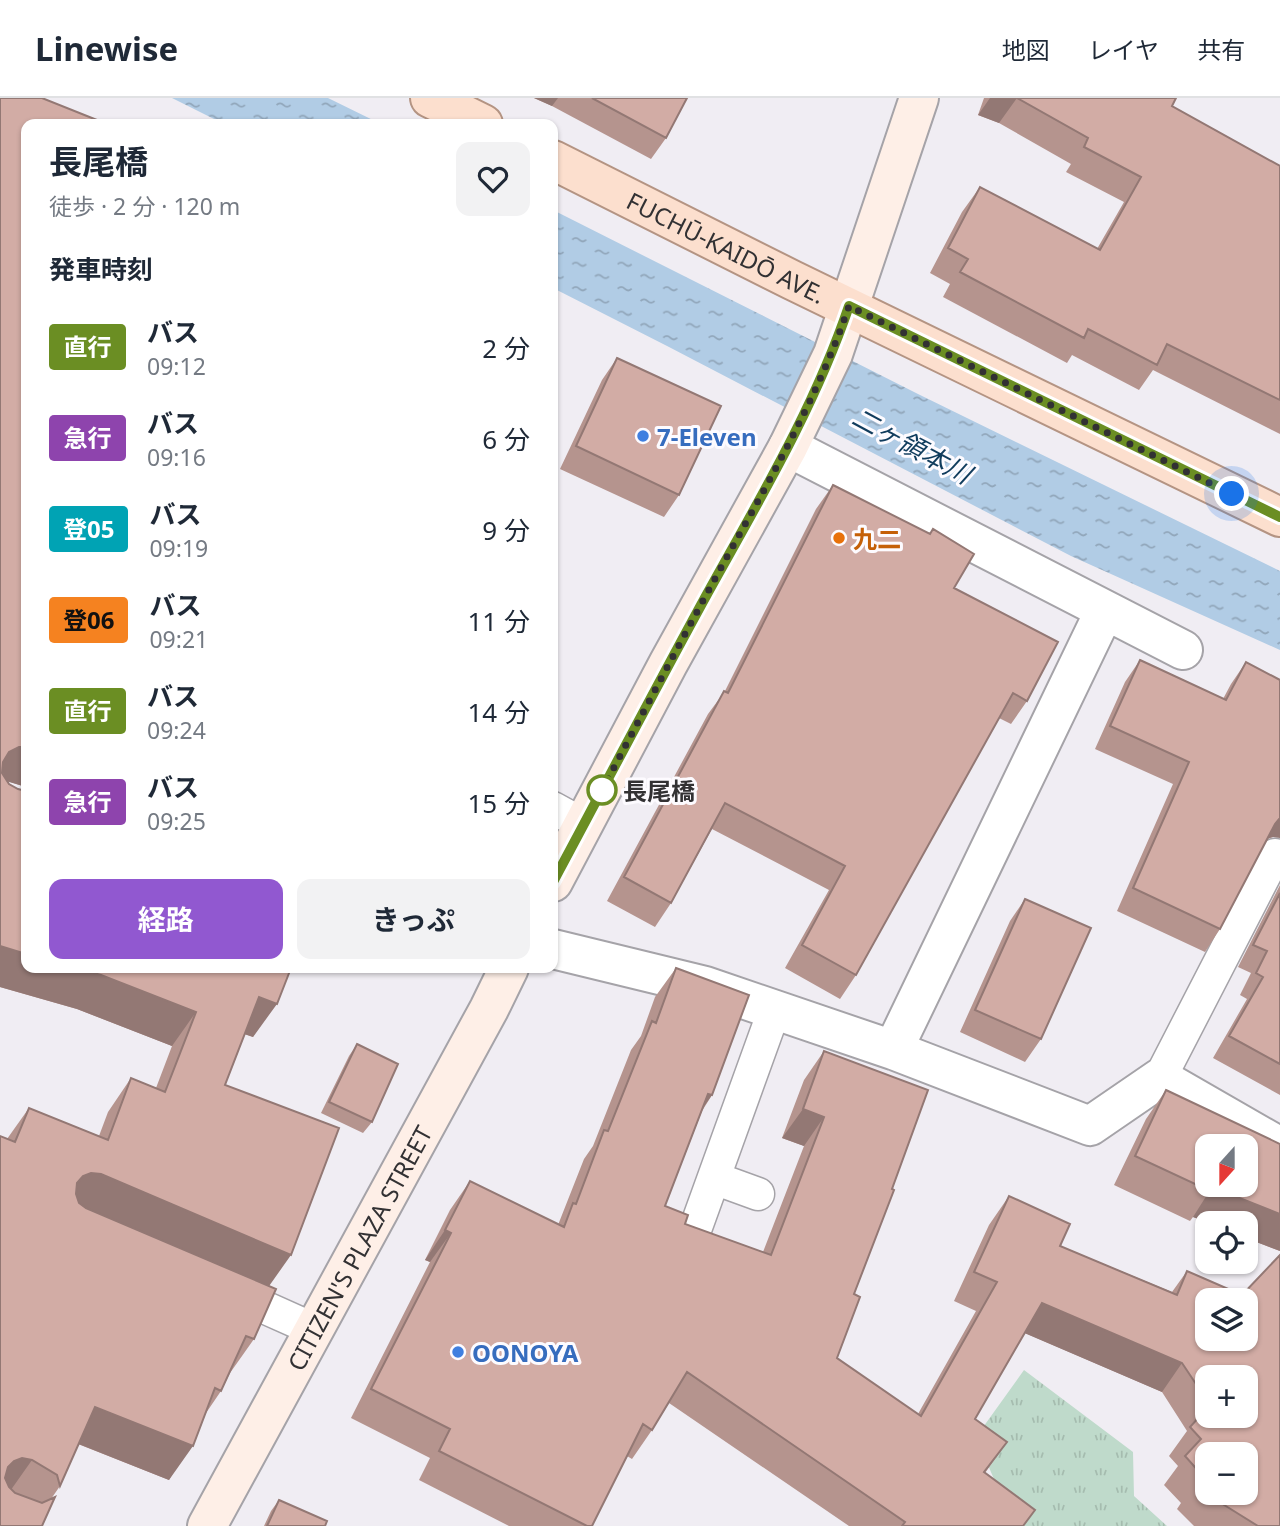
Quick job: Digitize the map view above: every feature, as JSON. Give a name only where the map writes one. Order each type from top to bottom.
[{"type":"main road","points":[[430,98],[472,119]]},
{"type":"main road","name":"FUCHŪ-KAIDŌ AVE.","points":[[558,162],[1280,517]]},
{"type":"street","points":[[558,860],[568,816],[668,664],[792,439],[833,354],[919,98]]},
{"type":"street","points":[[792,439],[1183,650]]},
{"type":"street","points":[[894,1050],[1105,610]]},
{"type":"street","points":[[558,950],[705,986],[894,1050],[1090,1126],[1160,1078],[1280,1147]]},
{"type":"street","name":"CITIZEN'S PLAZA STREET","points":[[207,1526],[507,973]]},
{"type":"lane","points":[[1160,1078],[1275,855]]},
{"type":"lane","points":[[696,1227],[774,1011]]},
{"type":"lane","points":[[714,1178],[758,1194]]},
{"type":"lane","points":[[204,1281],[313,1329]]},
{"type":"green space","points":[[1024,1370],[1133,1452],[1134,1496],[1167,1526],[1014,1526],[976,1437]]},
{"type":"water","points":[[172,98],[328,98],[371,119],[214,119]]},
{"type":"water","name":"二ヶ領本川","points":[[558,213],[918,394],[1280,571],[1280,650],[1071,556],[558,291]]},
{"type":"building","points":[[0,98],[42,98],[94,119],[21,119],[21,747],[9,752],[3,762],[2,773],[9,784],[21,790],[21,952],[0,946]]},
{"type":"building","points":[[592,98],[687,98],[666,138]]},
{"type":"building","points":[[1017,98],[1176,98],[1172,106],[1280,166],[1280,400],[1167,344],[1157,365],[1088,329],[1084,338],[960,272],[968,259],[948,248],[980,187],[1100,250],[1141,177],[1084,147],[1088,138]]},
{"type":"building","points":[[617,358],[721,406],[679,495],[576,446]]},
{"type":"building","points":[[833,485],[930,534],[933,529],[974,554],[954,588],[1058,642],[1027,701],[1013,693],[856,975],[802,945],[845,866],[725,803],[671,903],[624,877],[724,691],[728,693]]},
{"type":"building","points":[[1140,660],[1226,700],[1246,662],[1280,680],[1280,818],[1220,929],[1133,888],[1189,762],[1110,726]]},
{"type":"building","points":[[1280,893],[1280,1064],[1229,1036],[1263,977],[1256,973],[1267,951],[1253,945]]},
{"type":"building","points":[[1025,899],[1091,928],[1041,1039],[975,1010]]},
{"type":"building","points":[[676,968],[749,995],[712,1095],[708,1094],[665,1206],[688,1215],[685,1224],[771,1255],[824,1117],[803,1109],[824,1051],[928,1090],[892,1189],[894,1190],[854,1294],[860,1297],[837,1358],[921,1416],[997,1282],[974,1272],[1009,1196],[1070,1224],[1060,1246],[1177,1295],[1187,1271],[1226,1288],[1195,1288],[1195,1351],[1258,1351],[1258,1288],[1249,1288],[1280,1255],[1280,1526],[1258,1526],[1224,1505],[1258,1505],[1258,1442],[1198,1442],[1201,1439],[1190,1427],[1195,1421],[1195,1428],[1258,1428],[1258,1365],[1195,1365],[1195,1382],[1182,1363],[1042,1303],[975,1419],[1007,1442],[984,1472],[1035,1510],[1023,1526],[902,1526],[905,1522],[687,1372],[652,1430],[643,1424],[592,1526],[587,1526],[439,1451],[450,1429],[371,1389],[451,1233],[445,1230],[470,1181],[564,1227],[573,1203],[576,1204],[604,1130],[608,1131],[652,1021],[656,1023]]},
{"type":"building","points":[[94,973],[289,973],[277,1004],[259,997],[225,1085],[339,1128],[291,1255],[101,1174],[83,1176],[77,1183],[79,1203],[86,1208],[276,1289],[254,1339],[246,1336],[221,1391],[215,1388],[193,1446],[95,1407],[60,1486],[57,1475],[32,1460],[22,1458],[8,1467],[5,1478],[15,1493],[42,1503],[55,1497],[42,1526],[0,1526],[0,1136],[15,1142],[29,1108],[108,1140],[131,1078],[165,1092],[196,1012]]},
{"type":"building","points":[[357,1044],[398,1064],[372,1122],[329,1102]]},
{"type":"building","points":[[1166,1090],[1280,1144],[1280,1214],[1237,1197],[1258,1197],[1258,1134],[1195,1134],[1195,1184],[1135,1156]]},
{"type":"building","points":[[1195,1445],[1195,1467],[1185,1456]]},
{"type":"building","points":[[279,1500],[327,1521],[325,1526],[267,1526]]},
{"type":"bus line","name":"直行","points":[[558,873],[668,664],[788,447],[833,354],[849,306],[1280,517]]},
{"type":"place","name":"7-Eleven","points":[[643,436]]},
{"type":"place","name":"九二","points":[[839,538]]},
{"type":"place","name":"長尾橋","points":[[602,790]]},
{"type":"place","name":"OONOYA","points":[[458,1352]]},
{"type":"route","points":[[602,790],[788,447],[833,354],[849,306],[1232,494]]}]
